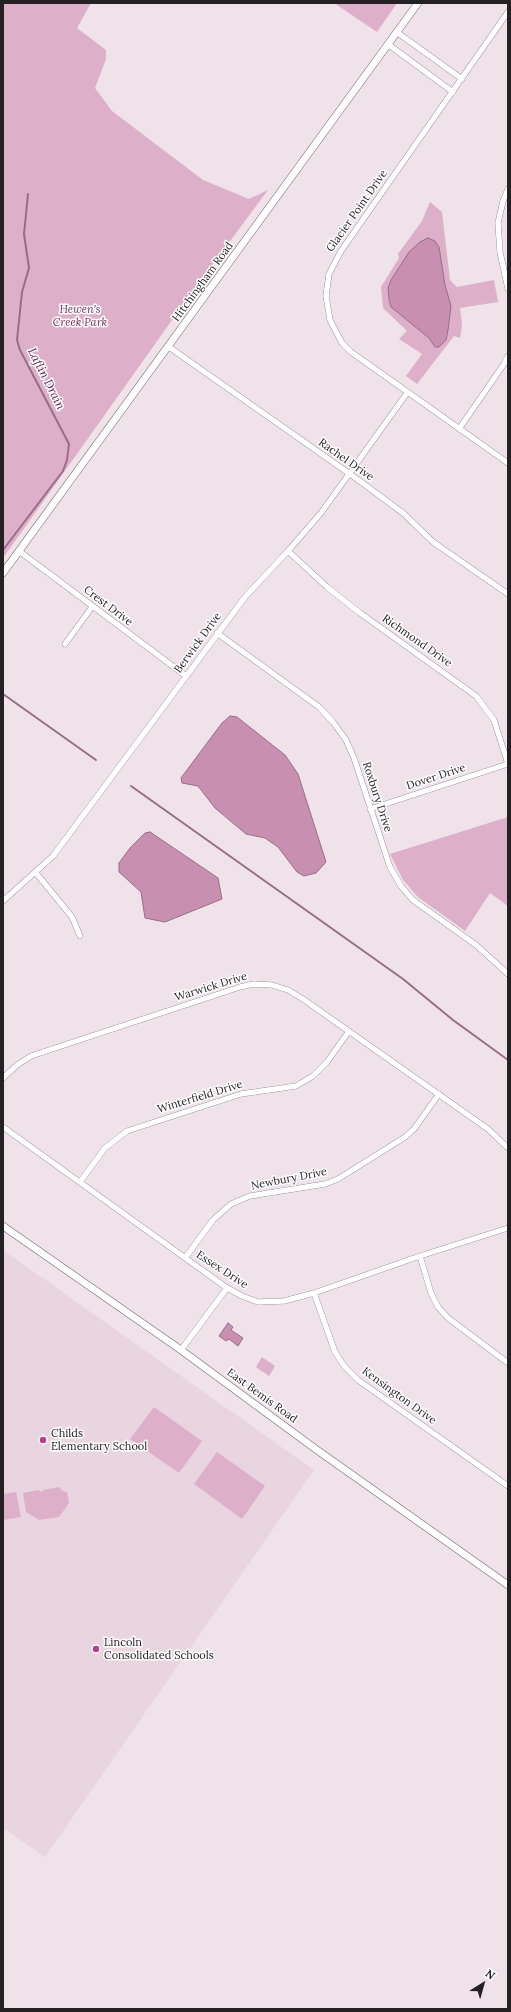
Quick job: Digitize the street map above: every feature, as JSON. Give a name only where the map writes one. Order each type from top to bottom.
[{"type":"street","name":"Hitchingham Road","points":[[3,573],[398,33],[418,3]]},
{"type":"street","name":"Glacier Point Drive","points":[[508,12],[341,251],[333,264],[327,285],[327,308],[330,320],[342,342],[356,356],[508,463]]},
{"type":"street","points":[[398,33],[462,79]]},
{"type":"street","points":[[389,45],[453,92]]},
{"type":"street","points":[[508,189],[503,201],[498,223],[500,252],[508,285]]},
{"type":"street","name":"Rachel Drive","points":[[169,347],[349,474],[402,513],[433,542],[508,594]]},
{"type":"street","points":[[459,429],[508,356]]},
{"type":"street","name":"Berwick Drive","points":[[3,901],[36,873],[53,856],[217,633],[245,597],[321,513],[407,393]]},
{"type":"street","name":"Crest Drive","points":[[19,551],[186,676]]},
{"type":"street","name":"Richmond Drive","points":[[288,551],[348,604],[476,696],[494,720],[508,764]]},
{"type":"street","points":[[65,644],[92,607]]},
{"type":"street","name":"Roxbury Drive","points":[[217,633],[319,707],[333,722],[349,746],[390,868],[401,886],[413,900],[476,945],[508,974]]},
{"type":"street","name":"Dover Drive","points":[[370,809],[508,764]]},
{"type":"street","points":[[36,873],[72,917],[80,936]]},
{"type":"street","name":"Warwick Drive","points":[[3,1078],[17,1065],[31,1056],[240,987],[254,984],[272,985],[288,990],[349,1031],[488,1129],[508,1148]]},
{"type":"street","name":"Winterfield Drive","points":[[80,1182],[105,1148],[127,1131],[241,1094],[296,1086],[313,1076],[327,1062],[349,1031]]},
{"type":"street","name":"Newbury Drive","points":[[185,1258],[213,1220],[231,1204],[250,1196],[325,1184],[338,1179],[405,1137],[414,1129],[439,1094]]},
{"type":"street","name":"Essex Drive","points":[[3,1127],[227,1288],[258,1302],[284,1301],[314,1294],[420,1256],[508,1228]]},
{"type":"street","name":"East Bemis Road","points":[[3,1226],[181,1350],[317,1450],[508,1584]]},
{"type":"street","points":[[420,1256],[431,1293],[438,1307],[448,1318],[508,1362]]},
{"type":"street","points":[[181,1350],[227,1288]]},
{"type":"street","name":"Kensington Drive","points":[[314,1294],[334,1352],[344,1366],[358,1380],[508,1486]]},
{"type":"shaded area","points":[[428,238],[435,241],[439,247],[445,285],[451,306],[446,340],[439,347],[435,347],[429,338],[391,307],[389,299],[388,288],[391,280],[409,252],[420,242]]},
{"type":"shaded area","points":[[230,716],[237,717],[285,755],[298,774],[326,862],[316,873],[304,876],[297,872],[278,847],[265,838],[246,834],[215,808],[198,786],[182,783],[181,778],[222,723]]},
{"type":"shaded area","points":[[150,832],[218,878],[222,899],[165,922],[145,918],[141,892],[119,872],[119,863],[130,848],[145,833]]},
{"type":"shaded area","name":"Lincoln Consolidated Schools","points":[[3,1250],[314,1470],[45,1857],[3,1828]]},
{"type":"shaded area","points":[[228,1323],[233,1327],[231,1330],[243,1338],[238,1346],[229,1339],[226,1341],[219,1336]]},
{"type":"green space","name":"Hewen's Creek Park","points":[[3,3],[91,3],[77,28],[106,50],[106,59],[95,88],[112,111],[203,180],[249,199],[268,190],[187,299],[3,558]]},
{"type":"green space","points":[[334,3],[397,3],[377,32]]},
{"type":"green space","points":[[430,202],[442,212],[450,280],[457,287],[494,280],[498,302],[460,308],[462,325],[460,338],[454,336],[417,384],[406,376],[422,354],[399,339],[407,331],[383,308],[381,287],[399,258],[398,254],[422,221]]},
{"type":"green space","points":[[508,817],[508,906],[490,893],[465,931],[418,897],[403,880],[390,854]]},
{"type":"green space","points":[[262,1357],[275,1366],[269,1376],[256,1367]]},
{"type":"green space","points":[[154,1407],[202,1441],[179,1473],[130,1439]]},
{"type":"green space","points":[[217,1452],[265,1486],[242,1519],[194,1484]]},
{"type":"green space","points":[[59,1487],[62,1491],[67,1492],[69,1503],[59,1517],[39,1520],[26,1512],[23,1493],[38,1490],[42,1492],[43,1490]]},
{"type":"green space","points":[[16,1492],[21,1517],[3,1520],[3,1494]]},
{"type":"waterway","name":"Laflin Drain","points":[[3,550],[63,471],[67,460],[69,444],[20,350],[17,340],[22,292],[29,268],[24,234],[28,194]]},
{"type":"waterway","points":[[3,694],[96,760]]},
{"type":"waterway","points":[[131,786],[403,979],[453,1020],[508,1060]]},
{"type":"place","name":"Childs Elementary School","points":[[43,1440]]},
{"type":"place","name":"Lincoln Consolidated Schools","points":[[96,1649]]}]
